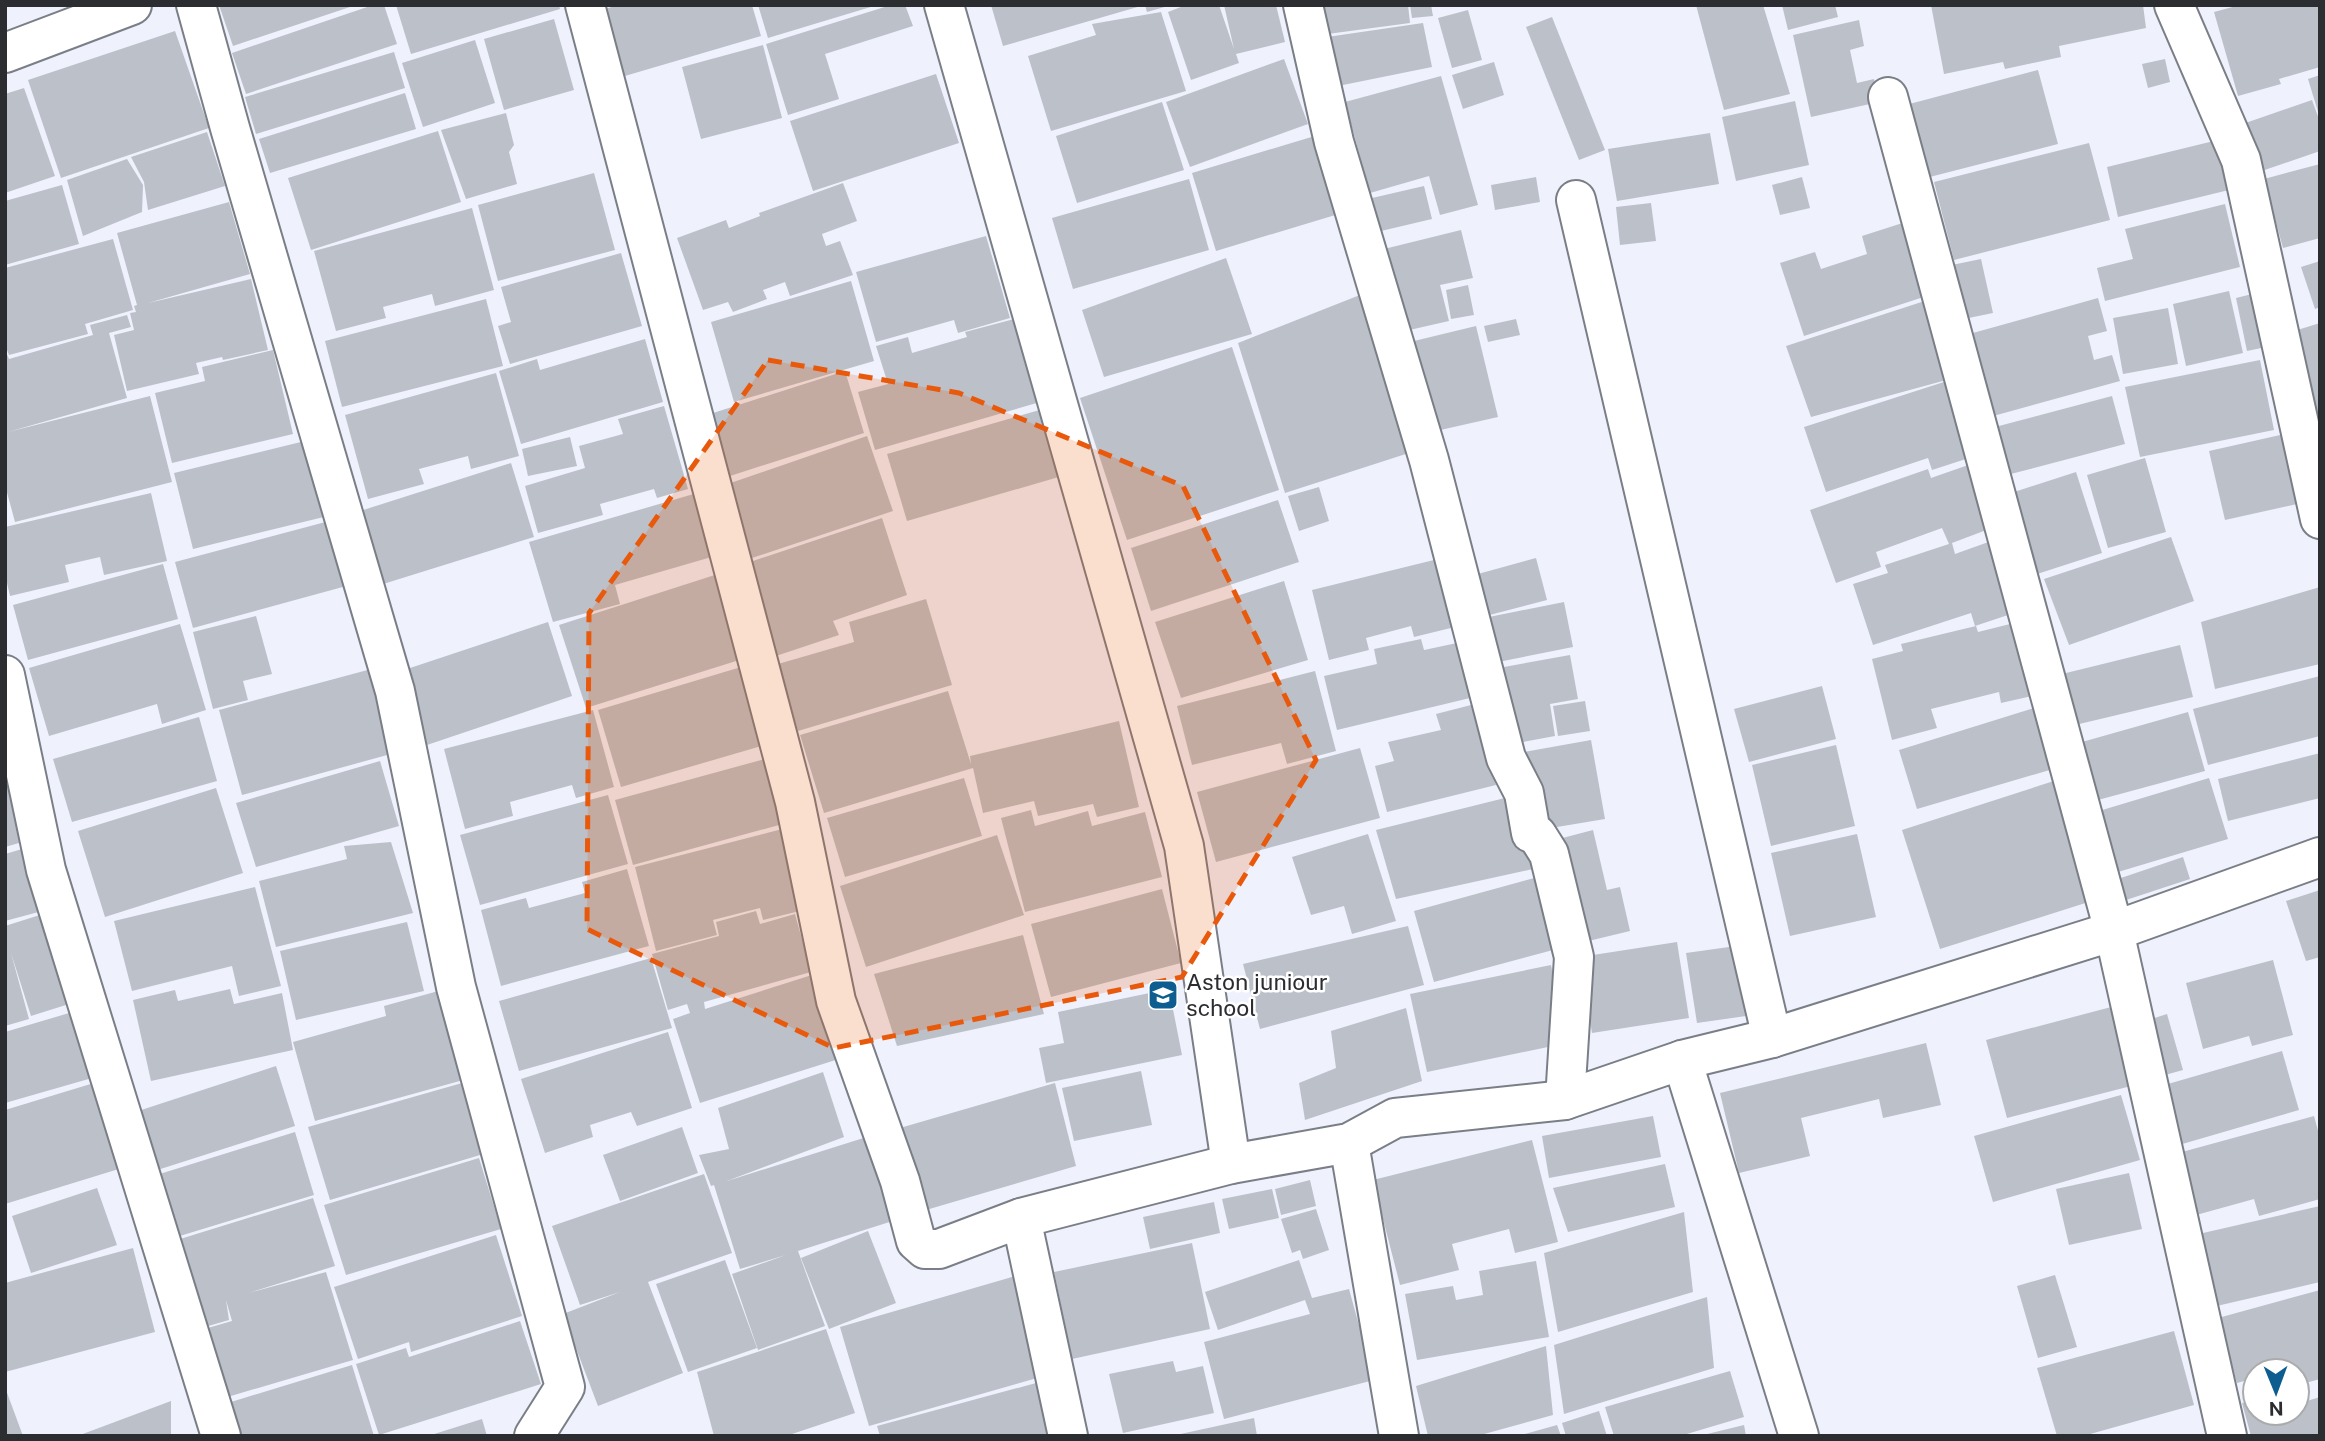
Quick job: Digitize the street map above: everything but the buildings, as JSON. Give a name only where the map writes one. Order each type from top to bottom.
[{"type":"street","points":[[5,53],[132,5]]},
{"type":"street","points":[[196,5],[229,128],[395,691],[456,987],[565,1387],[534,1436]]},
{"type":"street","points":[[584,5],[795,802],[836,1001],[900,1181],[916,1241],[925,1249],[939,1249],[1021,1218],[1231,1164],[1349,1143],[1395,1118],[1565,1100],[1682,1060],[1772,1038],[2114,930],[2320,857]]},
{"type":"street","points":[[944,5],[1184,846],[1231,1164]]},
{"type":"street","points":[[1303,5],[1334,142],[1429,460],[1507,758],[1524,793],[1531,833],[1537,835],[1549,854],[1574,957],[1565,1100]]},
{"type":"street","points":[[2174,5],[2241,160],[2320,519]]},
{"type":"street","points":[[1888,97],[2114,930],[2227,1436]]},
{"type":"street","points":[[1576,200],[1772,1038]]},
{"type":"street","points":[[5,675],[46,870],[221,1436]]},
{"type":"street","points":[[1682,1060],[1799,1436]]},
{"type":"street","points":[[1349,1143],[1399,1436]]},
{"type":"street","points":[[1021,1218],[1068,1436]]},
{"type":"highlighted area","points":[[768,360],[959,393],[1183,486],[1316,760],[1182,977],[834,1048],[587,929],[589,613]]},
{"type":"place","name":"Aston juniour school","points":[[1163,995]]}]
